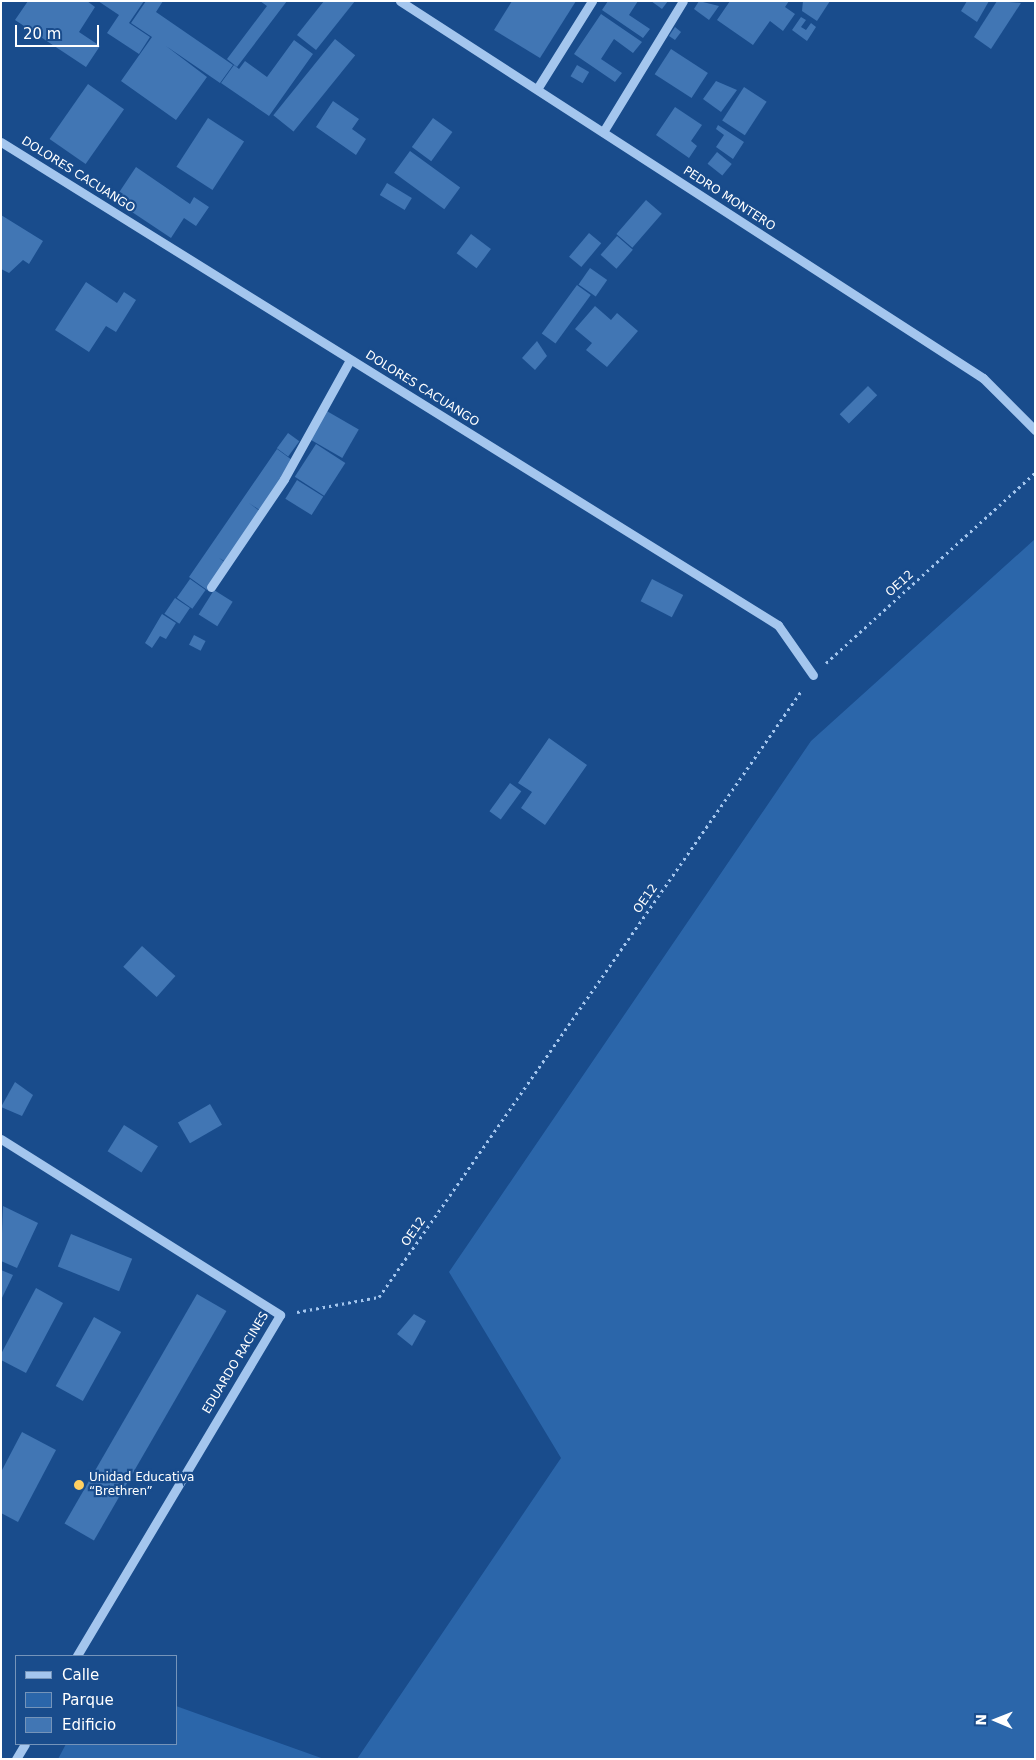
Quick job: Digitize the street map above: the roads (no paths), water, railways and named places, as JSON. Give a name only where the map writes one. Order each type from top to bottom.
[{"type":"street","name":"PEDRO MONTERO","points":[[400,1],[983,378],[1035,430]]},
{"type":"street","points":[[536,89],[592,1]]},
{"type":"street","points":[[603,132],[683,1]]},
{"type":"street","name":"DOLORES CACUANGO","points":[[1,142],[778,625],[812,675]]},
{"type":"street","points":[[211,587],[284,479],[350,360]]},
{"type":"street","name":"EDUARDO RACINES","points":[[1,1139],[280,1315],[78,1655]]},
{"type":"street","points":[[16,1759],[24,1745]]},
{"type":"place","name":"Unidad Educativa “Brethren”","points":[[79,1485]]}]
